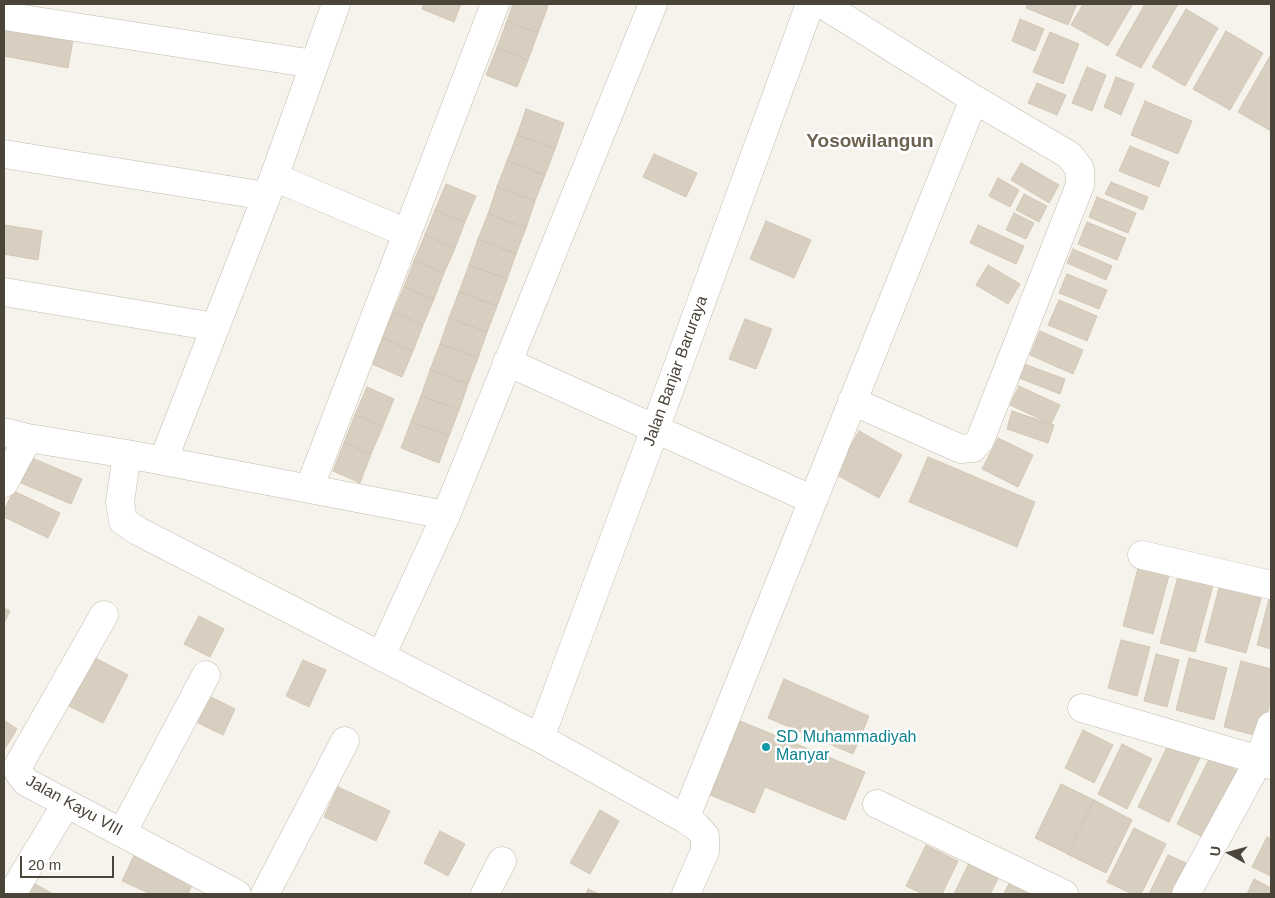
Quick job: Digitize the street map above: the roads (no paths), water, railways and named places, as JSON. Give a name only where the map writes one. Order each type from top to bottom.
[{"type":"street","points":[[163,461],[270,187],[336,4]]},
{"type":"street","points":[[309,489],[495,4]]},
{"type":"street","points":[[381,656],[446,516],[653,4]]},
{"type":"street","name":"Jalan Banjar Baruraya","points":[[540,738],[810,4]]},
{"type":"street","points":[[822,4],[974,99],[1069,155],[1080,169],[1080,185],[980,440],[973,448],[961,449],[852,401]]},
{"type":"street","points":[[4,16],[314,64]]},
{"type":"street","points":[[685,819],[974,99]]},
{"type":"street","points":[[4,154],[270,187],[407,233]]},
{"type":"street","points":[[4,292],[215,327]]},
{"type":"street","points":[[508,362],[813,500]]},
{"type":"street","points":[[4,483],[16,435],[127,454],[446,516]]},
{"type":"street","points":[[127,454],[120,502],[123,521],[138,531],[540,738],[697,827],[705,836],[705,851],[686,894]]},
{"type":"street","points":[[1142,555],[1271,585]]},
{"type":"street","name":"Jalan Kayu VIII","points":[[104,615],[18,766],[19,773],[26,782],[230,893]]},
{"type":"street","points":[[122,833],[206,675]]},
{"type":"street","points":[[1082,708],[1265,763]]},
{"type":"street","points":[[1186,894],[1265,763],[1271,726]]},
{"type":"street","points":[[266,894],[345,741]]},
{"type":"street","points":[[12,894],[66,804]]},
{"type":"street","points":[[877,804],[1064,894]]},
{"type":"street","points":[[485,894],[502,861]]},
{"type":"place","name":"SD Muhammadiyah Manyar","points":[[766,747]]},
{"type":"district","name":"Yosowilangun","points":[[870,142]]}]
